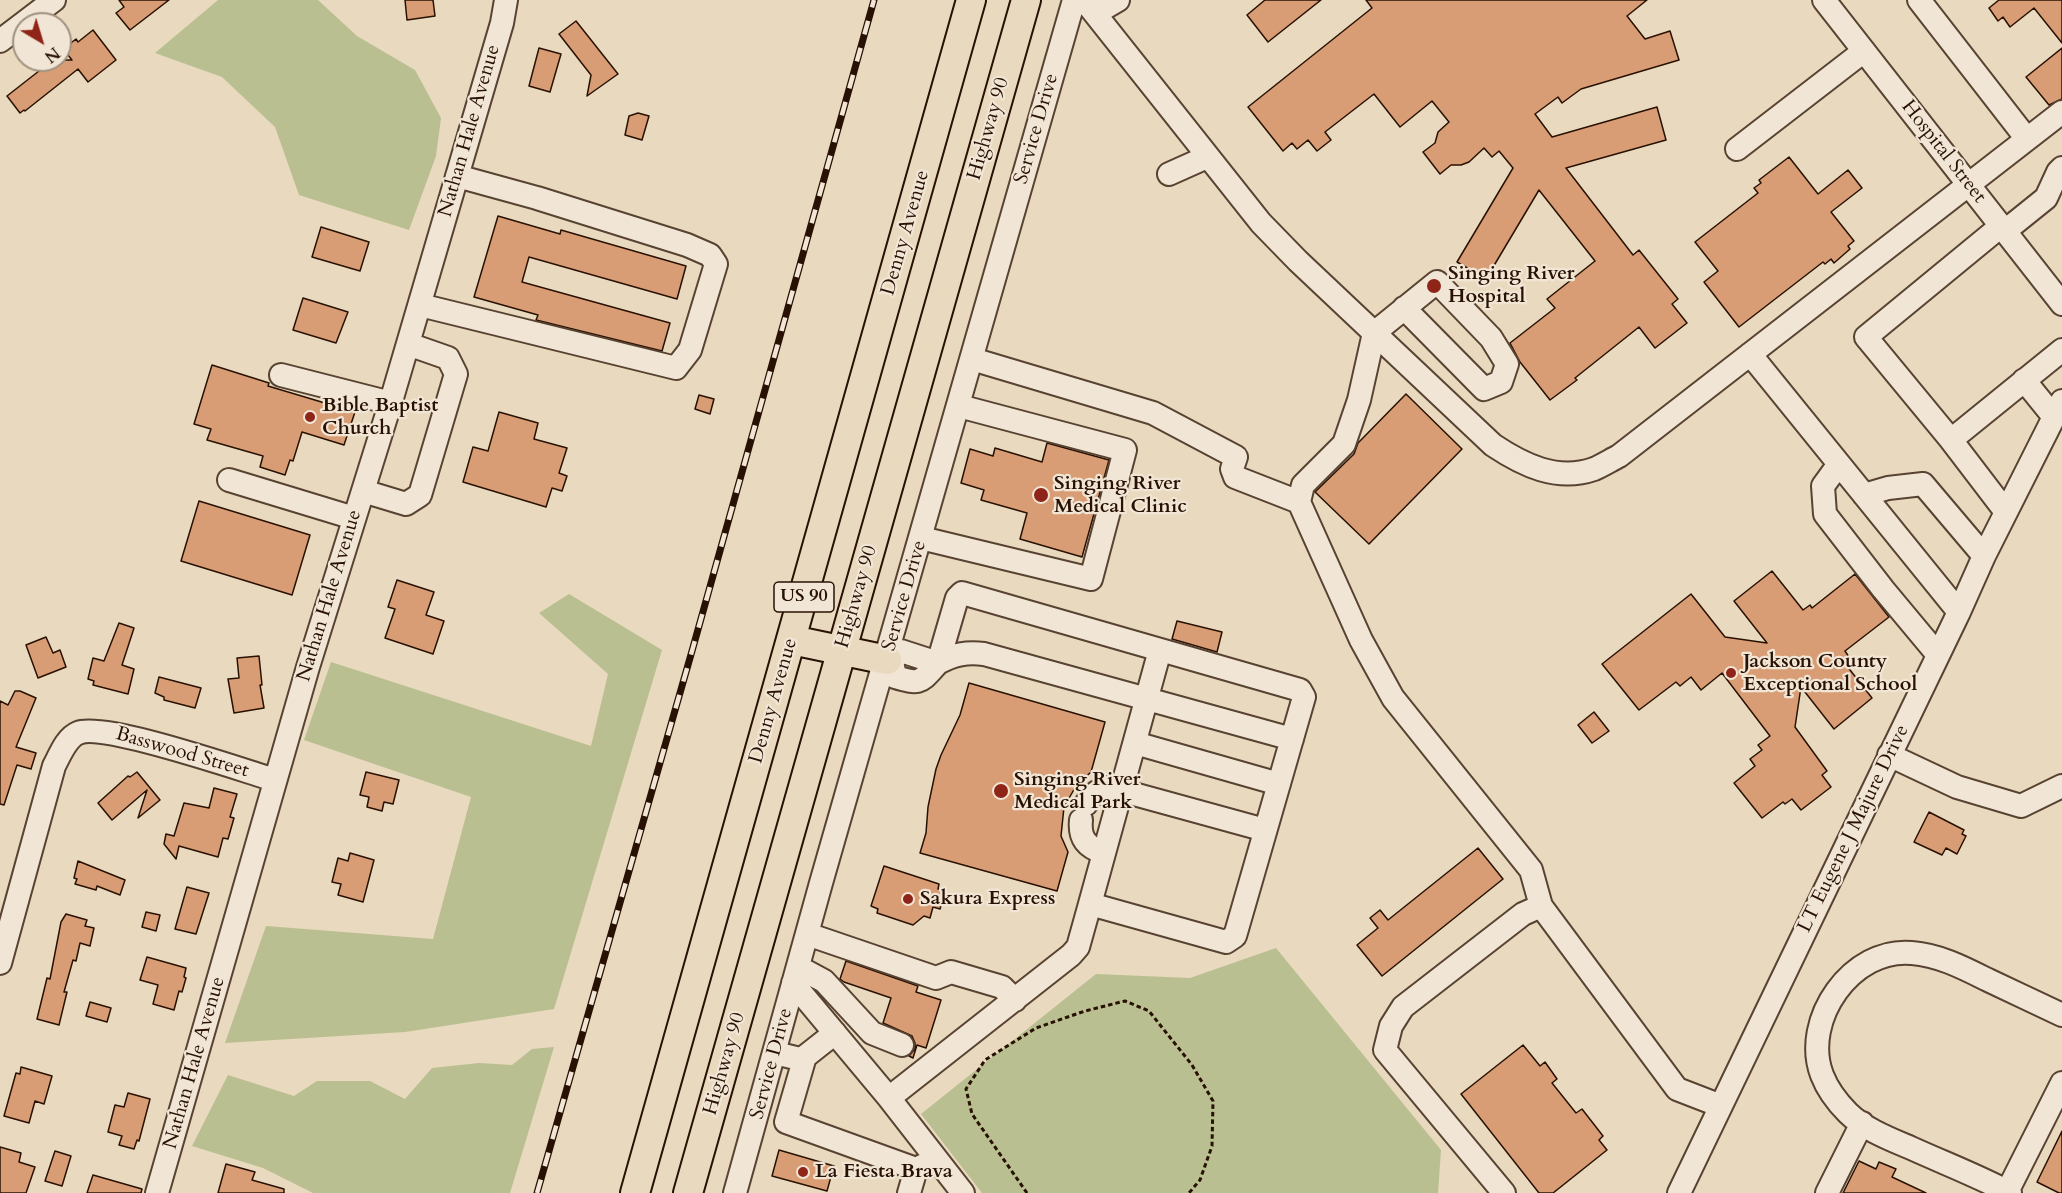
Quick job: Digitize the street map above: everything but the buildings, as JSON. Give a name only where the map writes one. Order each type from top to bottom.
[{"type":"main road","name":"Denny Avenue","points":[[634,1193],[971,0]]},
{"type":"main road","name":"Highway 90","points":[[688,1193],[1026,0]]},
{"type":"main road","points":[[792,640],[889,660]]},
{"type":"street","points":[[0,41],[54,0]]},
{"type":"street","name":"Nathan Hale Avenue","points":[[158,1193],[275,780],[391,404],[502,23],[506,0]]},
{"type":"street","name":"Service Drive","points":[[735,1193],[807,934],[889,660],[921,538],[1074,0]]},
{"type":"street","points":[[1118,0],[1090,7],[1261,224],[1493,445],[1519,462],[1556,472],[1580,472],[1594,469],[1620,456],[2062,112]]},
{"type":"street","name":"Hospital Street","points":[[1824,0],[2062,304]]},
{"type":"street","points":[[1919,0],[2027,139]]},
{"type":"street","points":[[1737,149],[1864,51]]},
{"type":"street","points":[[1169,174],[1208,156]]},
{"type":"street","points":[[2006,512],[1951,440],[1866,337],[2046,198],[2062,168]]},
{"type":"street","points":[[420,305],[676,368],[690,350],[716,264],[710,255],[687,245],[537,198],[457,176]]},
{"type":"street","points":[[1404,308],[1485,389],[1501,382],[1508,364],[1491,338],[1437,282],[1404,308],[1374,333],[1359,400],[1344,444],[1303,485],[1299,502],[1360,640],[1393,698],[1531,870],[1541,906],[1677,1089],[1721,1106]]},
{"type":"street","points":[[363,491],[406,504],[420,495],[456,374],[448,358],[408,344]]},
{"type":"street","points":[[1951,440],[2062,350]]},
{"type":"street","points":[[1750,354],[1959,612]]},
{"type":"street","points":[[972,359],[1153,413],[1236,457],[1232,469],[1235,477],[1299,502]]},
{"type":"street","points":[[281,375],[391,404]]},
{"type":"street","points":[[2024,380],[2058,409]]},
{"type":"street","points":[[921,538],[1091,579],[1125,450],[959,406]]},
{"type":"street","name":"LT Eugene J Majure Drive","points":[[1679,1193],[1984,556],[2058,409]]},
{"type":"street","points":[[1839,464],[1823,486],[1825,514],[1938,655]]},
{"type":"street","points":[[229,480],[354,518]]},
{"type":"street","points":[[1864,495],[1888,488],[1923,484],[1984,556]]},
{"type":"street","points":[[938,663],[957,598],[962,593],[1300,690],[1304,697],[1232,940],[1226,942],[1090,904]]},
{"type":"street","points":[[889,1098],[1075,951],[1160,650]]},
{"type":"street","points":[[889,660],[895,677],[914,682],[921,681],[938,663],[958,654],[970,652],[984,654],[1292,739]]},
{"type":"street","name":"Basswood Street","points":[[0,963],[54,766],[70,739],[78,733],[90,730],[105,731],[275,780]]},
{"type":"street","points":[[1135,743],[1279,784]]},
{"type":"street","points":[[1889,755],[1957,787],[2021,806],[2062,786]]},
{"type":"street","points":[[1104,853],[1085,843],[1082,836],[1083,812],[1090,798],[1100,790],[1112,788],[1265,830]]},
{"type":"street","points":[[1504,1193],[1385,1050],[1391,1026],[1402,1007],[1523,914],[1541,906]]},
{"type":"street","points":[[807,934],[936,978],[951,972],[1002,987],[1015,1000]]},
{"type":"street","points":[[2062,1015],[1935,956],[1910,952],[1889,955],[1870,962],[1851,973],[1835,992],[1820,1028],[1818,1054],[1822,1075],[1849,1114],[1881,1135],[1997,1190],[2062,1083]]},
{"type":"street","points":[[796,975],[824,981],[872,1033],[928,1054],[936,1061]]},
{"type":"street","points":[[796,975],[835,1033],[963,1193]]},
{"type":"street","points":[[802,1059],[835,1033]]},
{"type":"street","points":[[775,1053],[802,1059]]},
{"type":"street","points":[[802,1059],[804,1060],[786,1122],[916,1169],[936,1159]]},
{"type":"street","points":[[1827,1193],[1862,1123]]},
{"type":"street","points":[[909,1193],[916,1169]]},
{"type":"path","points":[[1027,1193],[972,1114],[966,1089],[985,1060],[1036,1028],[1085,1011],[1125,1001],[1149,1011],[1192,1065],[1213,1101],[1212,1146],[1200,1180],[1189,1193]]},
{"type":"green space","points":[[218,0],[318,0],[357,36],[415,70],[441,118],[436,156],[409,230],[299,195],[275,127],[222,77],[155,53]]},
{"type":"green space","points":[[569,594],[662,650],[554,1009],[405,1032],[225,1043],[266,926],[433,939],[471,797],[304,740],[331,662],[591,746],[608,674],[539,613]]},
{"type":"green space","points":[[1276,948],[1441,1150],[1438,1193],[982,1193],[921,1114],[1096,974],[1190,978]]},
{"type":"green space","points":[[554,1047],[510,1193],[313,1193],[263,1168],[192,1146],[228,1075],[294,1096],[317,1081],[370,1081],[405,1099],[432,1068],[479,1063],[512,1065],[532,1049]]},
{"type":"railway","points":[[537,1193],[692,651],[874,0]]},
{"type":"place","name":"Singing River Hospital","points":[[1434,286]]},
{"type":"place","name":"Bible Baptist Church","points":[[310,417]]},
{"type":"place","name":"Singing River Medical Clinic","points":[[1041,495]]},
{"type":"place","name":"Jackson County Exceptional School","points":[[1731,673]]},
{"type":"place","name":"Singing River Medical Park","points":[[1001,791]]},
{"type":"place","name":"Sakura Express","points":[[908,899]]},
{"type":"place","name":"La Fiesta Brava","points":[[803,1172]]}]
